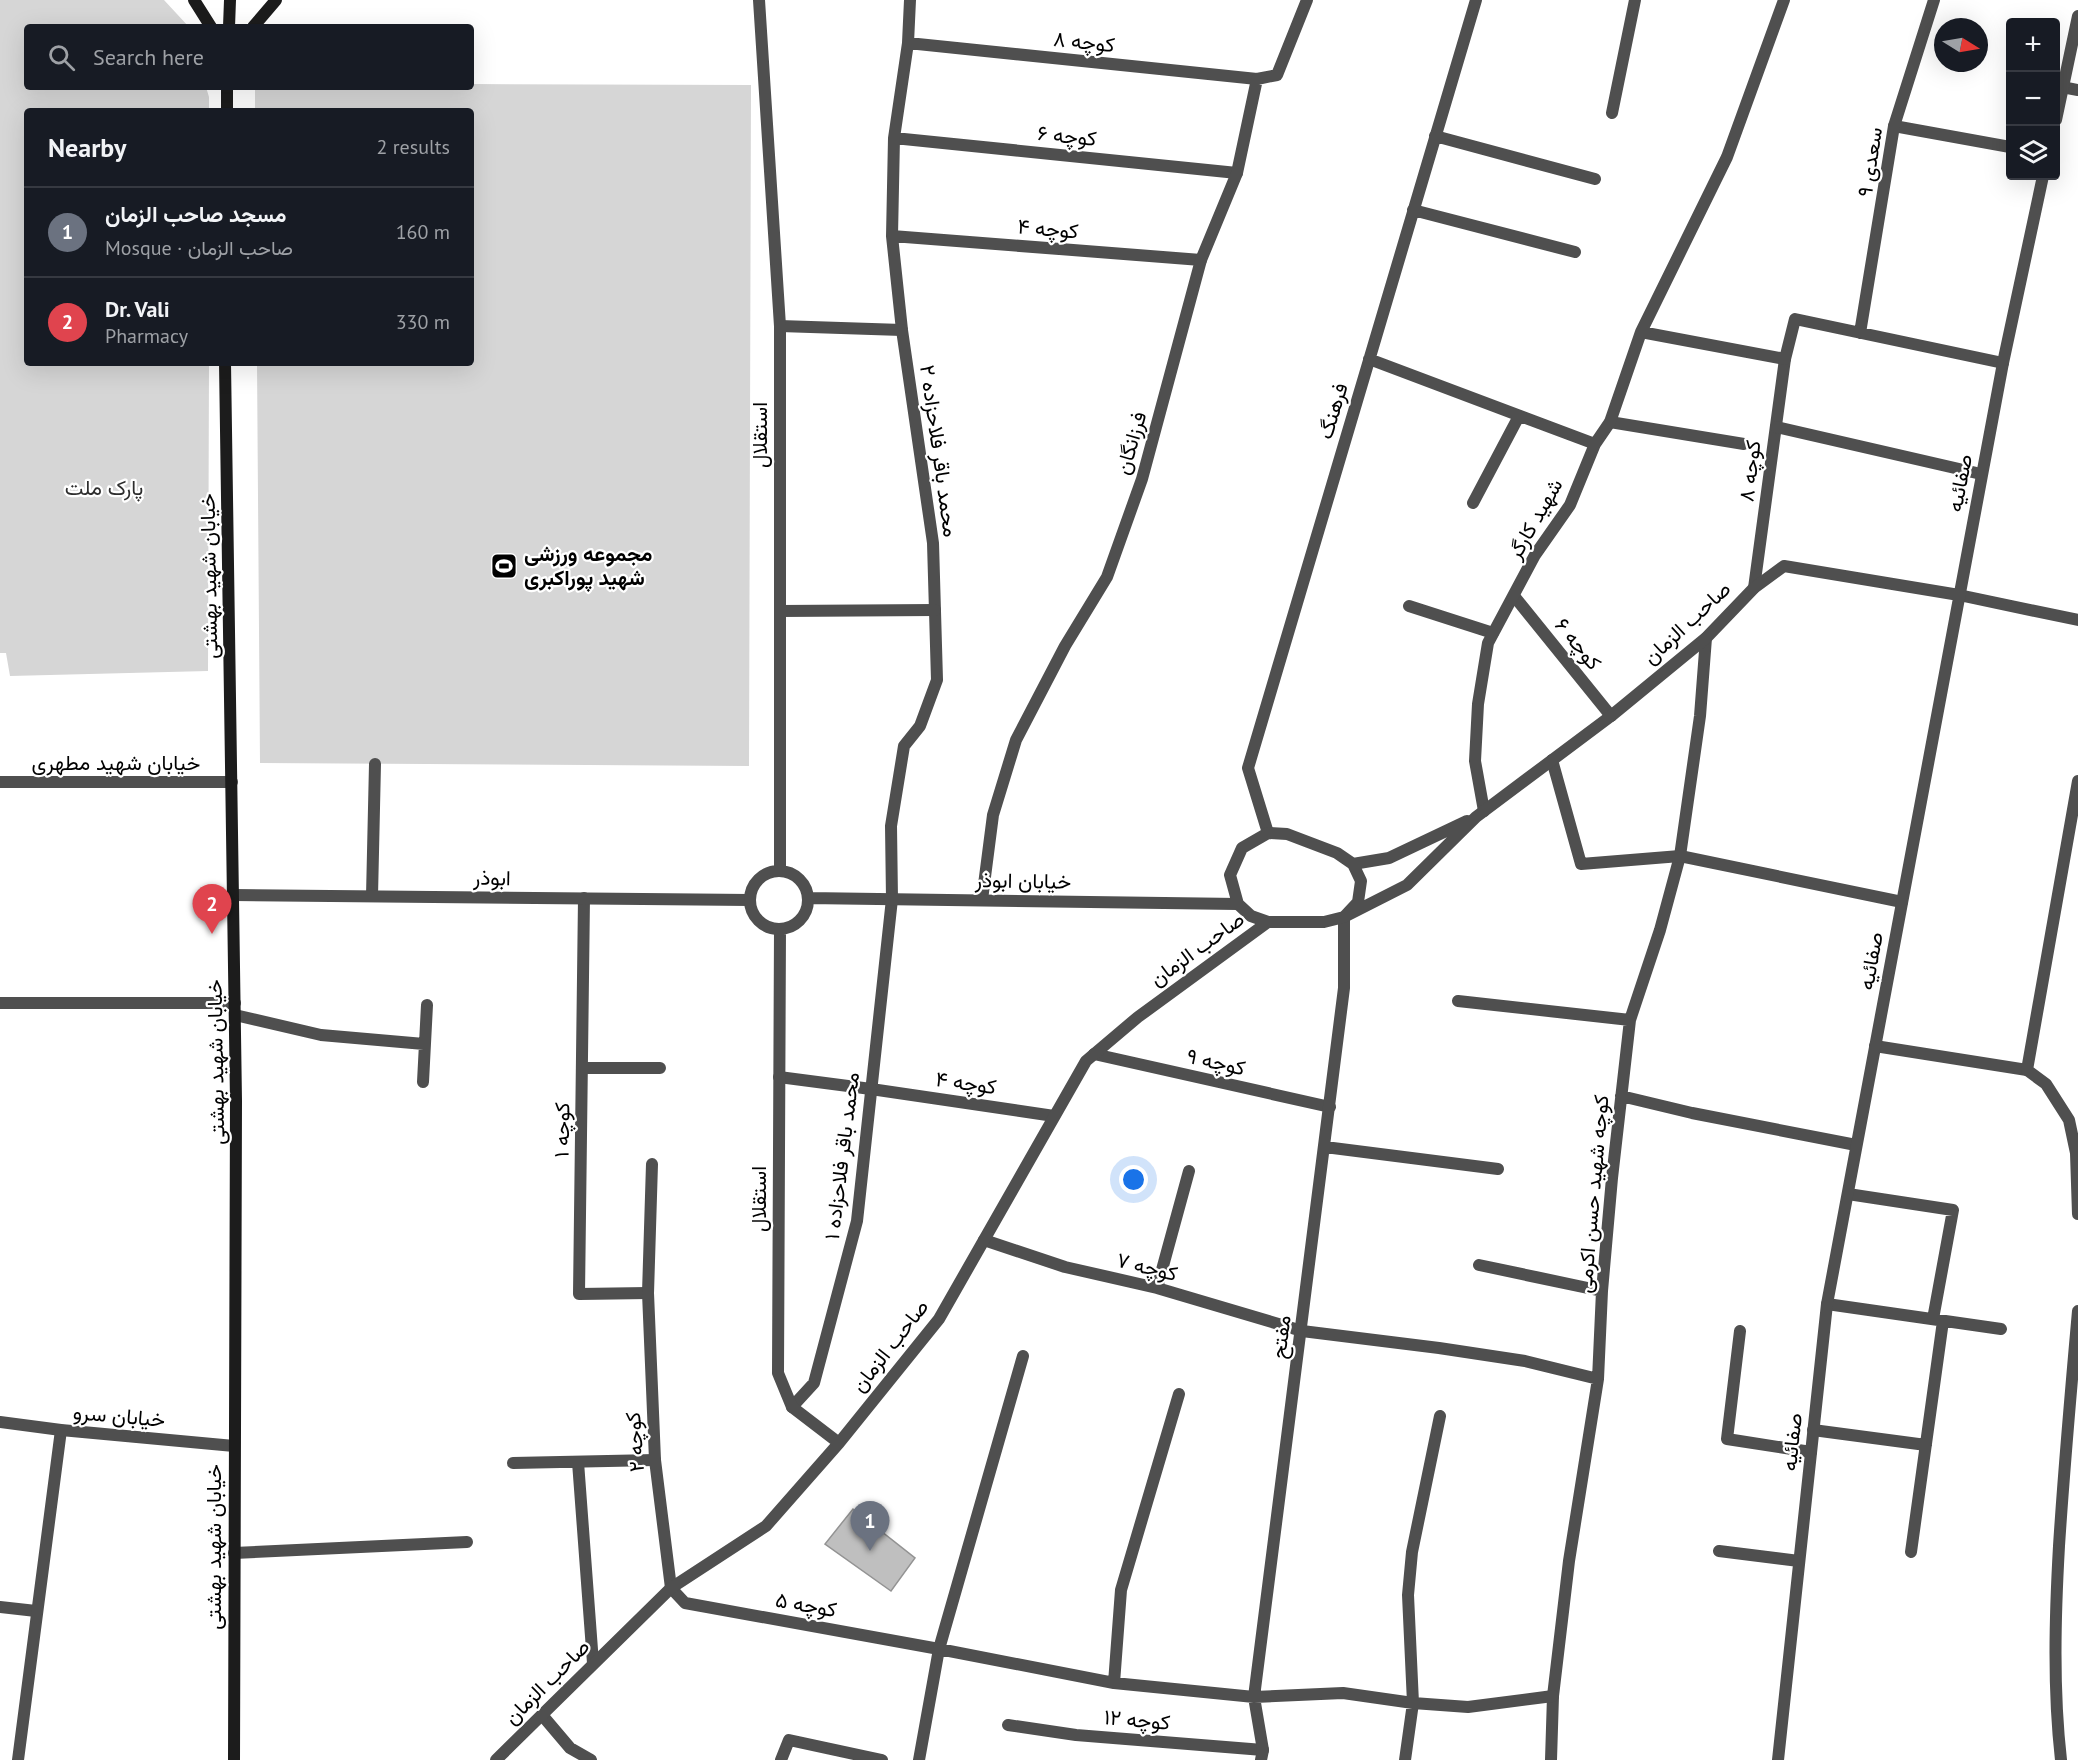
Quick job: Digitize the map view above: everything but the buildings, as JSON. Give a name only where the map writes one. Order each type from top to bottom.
[{"type":"main road","points":[[194,0],[209,24]]},
{"type":"main road","points":[[229,24],[230,0]]},
{"type":"main road","points":[[256,24],[276,0]]},
{"type":"main road","points":[[227,90],[227,108]]},
{"type":"main road","name":"خیابان شهید بهشتی","points":[[225,366],[236,1113],[234,1760]]},
{"type":"street","name":"استقلال","points":[[759,0],[780,326],[780,871]]},
{"type":"street","name":"محمد باقر فلاحزاده ۲","points":[[892,899],[891,826],[904,746],[920,726],[937,680],[933,543],[902,330],[892,236],[894,138],[908,44],[910,0]]},
{"type":"street","points":[[1257,79],[1277,75],[1307,0]]},
{"type":"street","name":"فرهنگ","points":[[1268,833],[1248,768],[1476,0]]},
{"type":"street","points":[[1612,114],[1635,0]]},
{"type":"street","name":"شهید کارگر","points":[[1480,814],[1475,761],[1478,704],[1488,643],[1535,555],[1570,505],[1595,444],[1610,422],[1641,332],[1727,157],[1784,0]]},
{"type":"street","name":"سعدی ۹","points":[[1860,333],[1894,126],[1934,0]]},
{"type":"street","points":[[2060,96],[2078,16]]},
{"type":"street","name":"کوچه ۸","points":[[908,44],[1257,79]]},
{"type":"street","name":"فرزانگان","points":[[982,900],[993,815],[1016,740],[1065,646],[1107,577],[1142,479],[1201,260],[1237,173],[1257,79]]},
{"type":"street","points":[[2062,87],[2078,90]]},
{"type":"street","points":[[1894,126],[2006,146]]},
{"type":"street","points":[[1435,136],[1596,179]]},
{"type":"street","name":"کوچه ۶","points":[[894,138],[1237,173]]},
{"type":"street","name":"صفائیه","points":[[1778,1760],[1827,1304],[2002,363],[2042,180]]},
{"type":"street","points":[[1413,210],[1575,252]]},
{"type":"street","name":"کوچه ۴","points":[[892,236],[1201,260]]},
{"type":"street","name":"کوچه ۸","points":[[1754,588],[1785,359],[1794,319],[1860,333]]},
{"type":"street","points":[[780,326],[902,330]]},
{"type":"street","points":[[1641,332],[1785,359]]},
{"type":"street","points":[[1860,333],[2002,363]]},
{"type":"street","points":[[1369,359],[1595,444]]},
{"type":"street","points":[[1473,503],[1519,416]]},
{"type":"street","points":[[1610,422],[1744,444]]},
{"type":"street","points":[[1776,427],[1982,474]]},
{"type":"street","name":"صاحب الزمان","points":[[1480,814],[1611,716],[1706,638],[1754,588],[1784,566],[1959,595],[2078,620]]},
{"type":"street","name":"کوچه ۶","points":[[1514,596],[1611,716]]},
{"type":"street","points":[[1409,606],[1494,633]]},
{"type":"street","points":[[780,611],[935,610]]},
{"type":"street","name":"کوچه شهید حسن اکرمی","points":[[1551,1760],[1553,1696],[1569,1561],[1598,1379],[1602,1291],[1630,1020],[1660,930],[1680,856],[1700,716],[1706,638]]},
{"type":"street","points":[[1552,760],[1581,864],[1680,856],[1902,902]]},
{"type":"street","points":[[372,896],[375,764]]},
{"type":"street","points":[[2027,1070],[2078,781]]},
{"type":"street","name":"خیابان شهید مطهری","points":[[0,782],[232,782]]},
{"type":"street","points":[[1353,864],[1389,858],[1480,814]]},
{"type":"street","points":[[1344,917],[1358,902],[1361,881],[1353,864],[1337,853],[1287,834],[1268,833],[1242,848],[1230,875],[1238,904],[1251,916],[1268,922],[1324,922],[1344,917],[1407,885],[1480,814]]},
{"type":"street","points":[[780,871],[798,878],[808,898],[806,912],[794,926],[777,930],[760,923],[750,907],[751,889],[764,875],[780,871]]},
{"type":"street","name":"ابوذر","points":[[233,895],[750,900]]},
{"type":"street","name":"کوچه ۱","points":[[584,898],[579,1294],[648,1293]]},
{"type":"street","name":"خیابان ابوذر","points":[[808,898],[1238,904]]},
{"type":"street","name":"محمد باقر فلاحزاده ۱","points":[[792,1407],[814,1383],[857,1221],[892,899]]},
{"type":"street","name":"مفتح","points":[[1262,1755],[1254,1697],[1344,988],[1344,917]]},
{"type":"street","name":"صاحب الزمان","points":[[496,1760],[671,1588],[766,1526],[839,1443],[939,1319],[1086,1061],[1138,1017],[1268,922]]},
{"type":"street","name":"استقلال","points":[[780,929],[778,1372],[792,1407]]},
{"type":"street","points":[[1458,1001],[1630,1020]]},
{"type":"street","points":[[0,1003],[235,1009],[321,1035],[424,1044]]},
{"type":"street","points":[[423,1082],[427,1005]]},
{"type":"street","points":[[1875,1046],[2027,1070],[2046,1084],[2069,1120],[2077,1154],[2078,1214]]},
{"type":"street","name":"کوچه ۹","points":[[1094,1054],[1330,1107]]},
{"type":"street","points":[[582,1068],[660,1068]]},
{"type":"street","name":"کوچه ۴","points":[[779,1077],[1054,1116]]},
{"type":"street","points":[[1621,1096],[1692,1113],[1857,1145]]},
{"type":"street","points":[[1324,1147],[1498,1169]]},
{"type":"street","name":"کوچه ۲","points":[[652,1164],[648,1293],[655,1460],[671,1588]]},
{"type":"street","points":[[1157,1288],[1189,1171]]},
{"type":"street","points":[[1848,1194],[1953,1209],[1938,1320],[1926,1446],[1911,1552]]},
{"type":"street","name":"کوچه ۷","points":[[984,1240],[1065,1267],[1157,1288],[1302,1331],[1525,1361],[1598,1379]]},
{"type":"street","points":[[1479,1265],[1602,1291]]},
{"type":"street","points":[[1827,1304],[2001,1329]]},
{"type":"street","points":[[2061,1760],[2057,1724],[2056,1610],[2064,1455],[2078,1311]]},
{"type":"street","points":[[1740,1331],[1727,1439],[1811,1452]]},
{"type":"street","points":[[919,1760],[939,1649],[1023,1356]]},
{"type":"street","points":[[1114,1683],[1121,1590],[1179,1394]]},
{"type":"street","points":[[792,1407],[839,1443]]},
{"type":"street","points":[[1405,1760],[1413,1703],[1408,1595],[1412,1551],[1440,1416]]},
{"type":"street","name":"خیابان سرو","points":[[0,1422],[234,1446]]},
{"type":"street","points":[[18,1760],[61,1430]]},
{"type":"street","points":[[1813,1430],[1926,1446]]},
{"type":"street","points":[[513,1463],[655,1460]]},
{"type":"street","points":[[578,1462],[593,1663]]},
{"type":"street","points":[[234,1553],[467,1542]]},
{"type":"street","points":[[1719,1551],[1799,1562]]},
{"type":"street","name":"کوچه ۵","points":[[671,1588],[685,1603],[1114,1683],[1254,1697],[1343,1693],[1413,1703],[1468,1707],[1553,1696]]},
{"type":"street","points":[[0,1607],[36,1611]]},
{"type":"street","points":[[542,1715],[570,1748],[591,1760]]},
{"type":"street","name":"کوچه ۱۲","points":[[1008,1725],[1076,1735],[1262,1755]]},
{"type":"street","points":[[781,1760],[789,1740],[882,1760]]},
{"type":"green space","name":"پارک ملت","points":[[0,0],[164,0],[186,24],[24,24],[24,90],[207,90],[209,108],[24,108],[24,366],[209,366],[208,671],[10,676],[6,653],[0,653]]},
{"type":"green space","name":"مجموعه ورزشی شهید پوراکبری","points":[[474,84],[751,85],[749,766],[260,763],[257,366],[474,366],[474,108],[255,108],[255,90],[474,90]]},
{"type":"place","name":"مجموعه ورزشی شهید پوراکبری","points":[[504,566]]},
{"type":"place","name":"Dr. Vali","points":[[212,934]]},
{"type":"place","name":"مسجد صاحب الزمان","points":[[870,1551]]}]
